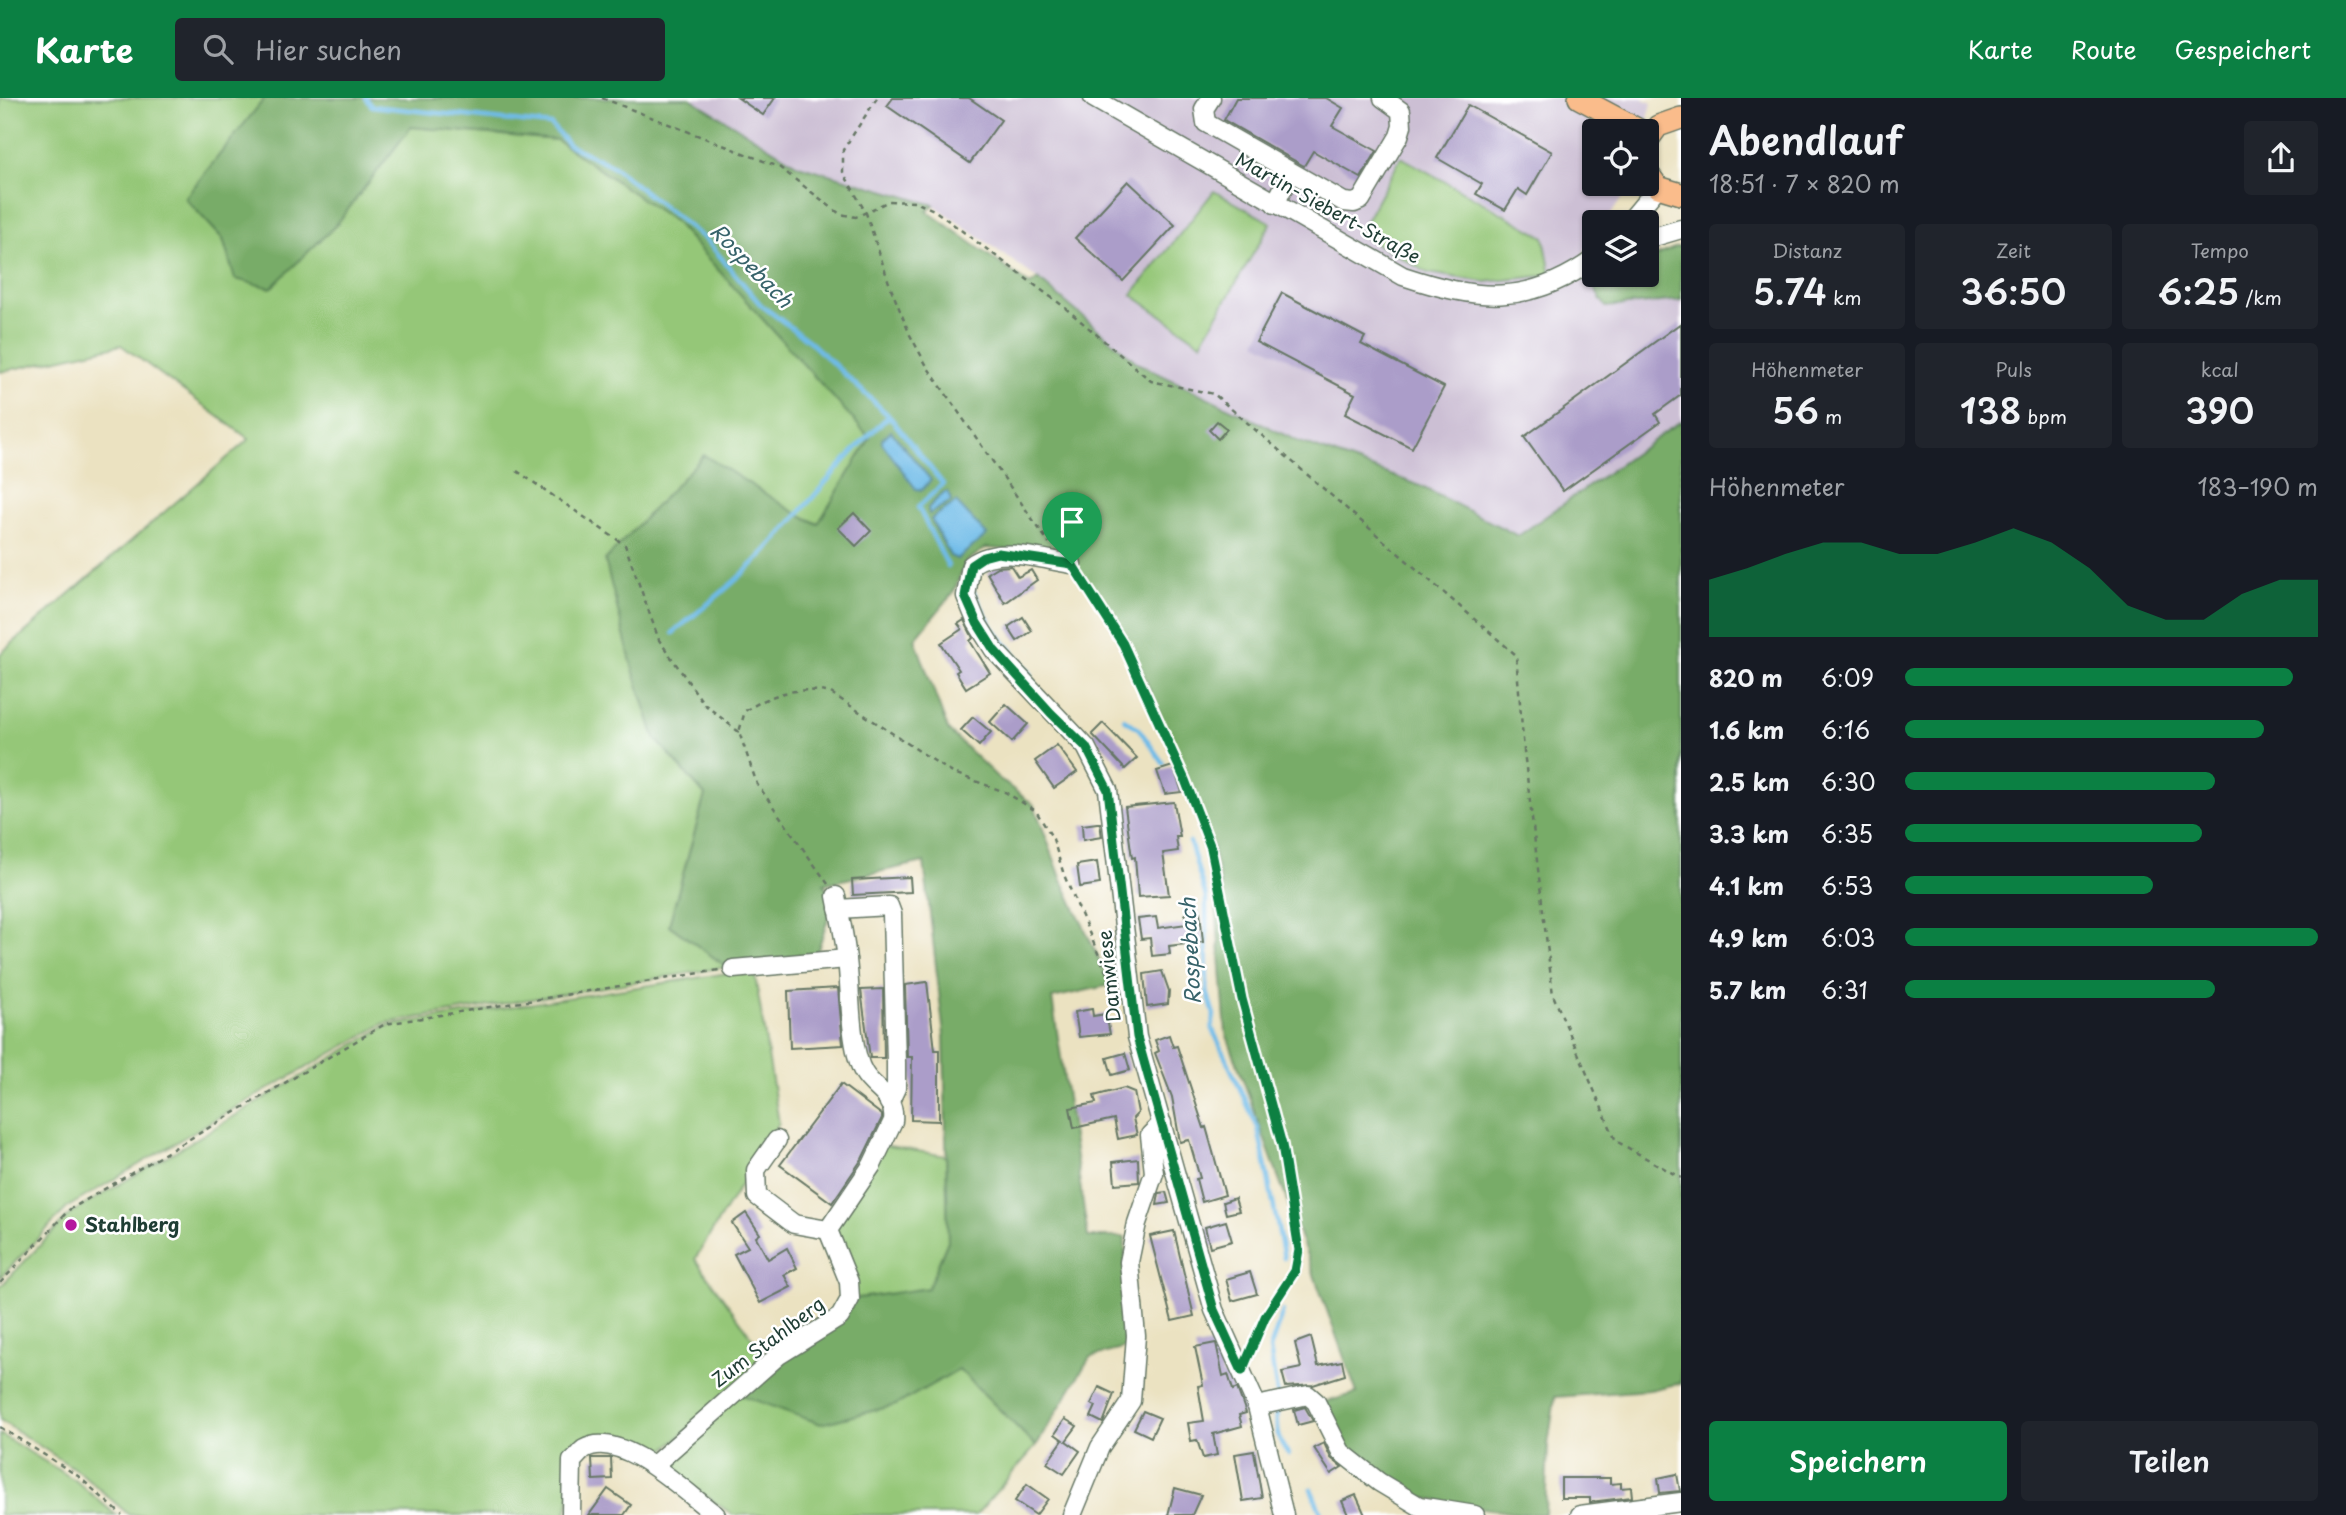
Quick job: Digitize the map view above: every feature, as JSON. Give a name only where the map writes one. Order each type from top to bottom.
[{"type":"main road","points":[[1579,98],[1617,119]]},
{"type":"main road","points":[[1659,127],[1681,118]]},
{"type":"main road","points":[[1659,183],[1681,194]]},
{"type":"street","name":"Martin-Siebert-Straße","points":[[1093,98],[1403,276],[1453,293],[1484,296],[1519,293],[1546,286],[1582,268]]},
{"type":"street","points":[[1211,98],[1204,109],[1206,122],[1344,202],[1361,200],[1402,125],[1401,111],[1383,98]]},
{"type":"street","points":[[1275,204],[1291,172]]},
{"type":"street","points":[[1659,236],[1681,229]]},
{"type":"street","name":"Damwiese","points":[[1072,564],[998,553],[983,557],[971,565],[965,596],[994,650],[1086,747],[1108,790],[1123,900],[1132,1011],[1214,1310],[1257,1406],[1284,1515]]},
{"type":"street","points":[[778,1140],[756,1170],[757,1196],[794,1224],[828,1230],[886,1139],[894,1114],[889,1103],[886,1095],[864,1073],[854,1037],[847,959],[837,902],[889,906],[892,914],[896,1088],[889,1103]]},
{"type":"street","points":[[733,969],[847,959]]},
{"type":"street","points":[[1072,1515],[1100,1447],[1131,1401],[1136,1336],[1129,1262],[1137,1223],[1154,1173],[1150,1135],[1162,1123]]},
{"type":"street","name":"Zum Stahlberg","points":[[654,1465],[779,1355],[840,1317],[850,1299],[849,1282],[828,1230]]},
{"type":"street","points":[[1257,1406],[1308,1395],[1316,1402],[1341,1451],[1379,1482],[1419,1506],[1475,1515]]},
{"type":"street","points":[[571,1515],[572,1461],[584,1449],[600,1445],[612,1447],[654,1465],[716,1515]]},
{"type":"street","points":[[1580,1515],[1681,1502]]},
{"type":"path","points":[[603,98],[779,167],[840,214],[856,217],[889,201],[915,202],[934,210],[1063,306],[1151,381],[1214,394],[1516,655],[1524,751],[1553,995],[1616,1141],[1681,1178]]},
{"type":"path","points":[[877,98],[843,150],[843,172],[866,213],[890,286],[910,335],[928,368],[1046,539],[1072,564],[1123,644],[1185,780],[1211,848],[1242,999],[1282,1145],[1299,1250],[1295,1271],[1265,1317],[1242,1371]]},
{"type":"path","points":[[517,471],[625,545],[659,640],[704,704],[739,732],[757,784],[837,902]]},
{"type":"path","points":[[739,732],[745,711],[769,695],[808,688],[831,693],[941,766],[1005,792],[1037,811],[1053,839],[1065,875],[1114,991]]},
{"type":"path","points":[[0,1283],[69,1210],[385,1024],[733,969]]},
{"type":"path","points":[[0,1427],[78,1476],[122,1515]]},
{"type":"shaded area","points":[[690,98],[1642,98],[1652,103],[1648,119],[1582,119],[1582,196],[1623,196],[1614,210],[1582,210],[1582,287],[1593,287],[1606,307],[1681,300],[1681,421],[1518,536],[1418,485],[1297,441],[1139,364],[1038,279],[934,205],[798,165]]},
{"type":"green space","points":[[0,98],[265,98],[185,198],[223,239],[235,279],[336,225],[411,127],[557,140],[675,222],[870,438],[818,524],[794,512],[655,738],[705,795],[669,925],[727,967],[385,1023],[68,1207],[0,1278],[0,654],[249,439],[121,345],[0,372]]},
{"type":"green space","points":[[265,98],[690,98],[798,165],[934,205],[927,211],[1030,285],[1038,279],[1139,364],[1297,441],[1418,485],[1518,536],[1681,421],[1681,1383],[1650,1390],[1555,1397],[1548,1445],[1545,1514],[1519,1514],[1422,1498],[1384,1477],[1346,1448],[1322,1403],[1357,1393],[1226,1033],[1216,904],[1221,886],[1212,846],[1186,776],[1130,643],[1073,562],[1068,544],[1040,552],[986,548],[966,562],[953,593],[915,639],[948,730],[997,777],[1034,805],[1062,880],[1111,985],[1052,998],[1088,1237],[1125,1237],[1126,1348],[1090,1357],[1036,1446],[959,1369],[896,1405],[821,1424],[735,1393],[852,1299],[928,1288],[948,1241],[944,1036],[924,862],[824,884],[834,900],[815,959],[727,967],[669,925],[705,795],[655,738],[632,666],[605,560],[704,455],[794,512],[818,524],[870,438],[675,222],[557,140],[411,127],[336,225],[271,288],[235,279],[223,239],[185,198]]},
{"type":"green space","points":[[1401,157],[1544,237],[1551,275],[1485,282],[1428,273],[1359,234]]},
{"type":"green space","points":[[1214,191],[1271,223],[1201,343],[1132,295]]},
{"type":"green space","points":[[1681,247],[1681,300],[1606,307],[1593,287],[1659,287],[1659,255]]},
{"type":"green space","points":[[754,969],[779,1123],[695,1259],[769,1361],[663,1451],[641,1449],[608,1437],[579,1445],[566,1515],[129,1515],[81,1473],[0,1420],[0,1287],[71,1213],[386,1026]]},
{"type":"green space","points":[[883,1145],[946,1156],[948,1241],[928,1289],[852,1299],[830,1229]]},
{"type":"green space","points":[[959,1369],[1036,1446],[976,1515],[733,1515],[679,1477],[670,1461],[735,1393],[896,1405]]},
{"type":"green space","points":[[0,1434],[75,1480],[116,1515],[0,1515]]},
{"type":"water","points":[[891,431],[931,480],[922,490],[916,489],[882,443],[882,439]]},
{"type":"water","points":[[944,492],[948,492],[951,501],[929,514],[928,508]]},
{"type":"water","points":[[956,502],[987,535],[957,559],[950,556],[931,519]]},
{"type":"building","points":[[738,98],[775,98],[763,115]]},
{"type":"building","points":[[893,98],[969,98],[1001,120],[970,163],[887,106]]},
{"type":"building","points":[[1236,98],[1326,98],[1343,108],[1332,126],[1377,151],[1361,178],[1313,151],[1304,166],[1224,120]]},
{"type":"building","points":[[1468,105],[1552,152],[1527,195],[1518,189],[1505,210],[1476,194],[1482,184],[1437,158]]},
{"type":"building","points":[[1128,181],[1175,225],[1123,281],[1075,238]]},
{"type":"building","points":[[1282,293],[1365,337],[1361,344],[1444,387],[1412,448],[1345,414],[1355,394],[1256,342]]},
{"type":"building","points":[[1681,323],[1681,395],[1655,414],[1660,422],[1563,491],[1524,437]]},
{"type":"building","points":[[1217,421],[1227,429],[1218,439],[1209,430]]},
{"type":"building","points":[[854,513],[871,531],[856,546],[838,528]]},
{"type":"building","points":[[1011,566],[1018,577],[1031,570],[1037,580],[1005,603],[987,573],[997,567]]},
{"type":"building","points":[[1023,617],[1032,631],[1017,641],[1008,627]]},
{"type":"building","points":[[964,620],[973,638],[970,641],[990,673],[966,688],[956,672],[959,670],[941,643],[962,629],[958,624]]},
{"type":"building","points":[[1006,704],[1028,724],[1012,742],[990,722]]},
{"type":"building","points":[[973,717],[991,732],[979,746],[961,730]]},
{"type":"building","points":[[1103,723],[1137,758],[1125,769],[1092,734]]},
{"type":"building","points":[[1057,745],[1077,772],[1054,788],[1035,761]]},
{"type":"building","points":[[1173,766],[1182,792],[1165,794],[1157,771]]},
{"type":"building","points":[[1174,802],[1180,837],[1176,837],[1178,851],[1163,853],[1169,895],[1138,897],[1135,857],[1132,858],[1125,807]]},
{"type":"building","points":[[1100,823],[1102,837],[1083,840],[1082,825]]},
{"type":"building","points":[[1097,862],[1100,884],[1080,887],[1077,865]]},
{"type":"building","points":[[910,877],[911,892],[853,895],[852,880]]},
{"type":"building","points":[[1200,912],[1203,942],[1169,946],[1170,954],[1152,956],[1150,938],[1141,939],[1138,919],[1156,917],[1158,928],[1187,924],[1185,914]]},
{"type":"building","points":[[1162,971],[1169,991],[1168,1004],[1147,1007],[1144,974]]},
{"type":"building","points":[[927,982],[935,1050],[939,1050],[939,1121],[911,1120],[912,1057],[907,1057],[905,985]]},
{"type":"building","points":[[838,988],[843,1045],[790,1048],[788,991]]},
{"type":"building","points":[[883,989],[884,1058],[870,1058],[861,990]]},
{"type":"building","points":[[1092,1009],[1093,1016],[1106,1014],[1110,1034],[1079,1037],[1075,1012]]},
{"type":"building","points":[[1169,1035],[1173,1047],[1177,1046],[1204,1128],[1206,1127],[1225,1195],[1202,1202],[1196,1179],[1200,1178],[1189,1140],[1180,1142],[1172,1097],[1155,1053],[1159,1051],[1155,1040]]},
{"type":"building","points":[[1125,1053],[1130,1070],[1112,1075],[1107,1058]]},
{"type":"building","points":[[841,1084],[882,1115],[882,1118],[862,1159],[832,1203],[780,1165]]},
{"type":"building","points":[[1124,1088],[1134,1092],[1138,1113],[1133,1118],[1137,1135],[1118,1139],[1114,1119],[1074,1128],[1070,1108],[1096,1103],[1094,1096]]},
{"type":"building","points":[[1138,1159],[1139,1182],[1115,1184],[1113,1162]]},
{"type":"building","points":[[1166,1192],[1169,1203],[1157,1205],[1159,1193]]},
{"type":"building","points":[[1235,1198],[1239,1211],[1226,1214],[1223,1202]]},
{"type":"building","points":[[746,1213],[760,1234],[756,1237],[768,1259],[787,1248],[797,1268],[784,1275],[791,1287],[760,1303],[734,1254],[748,1247],[732,1223]]},
{"type":"building","points":[[1226,1221],[1232,1241],[1210,1247],[1205,1227]]},
{"type":"building","points":[[1174,1231],[1194,1316],[1172,1321],[1150,1236]]},
{"type":"building","points":[[1250,1272],[1257,1294],[1232,1301],[1226,1279]]},
{"type":"building","points":[[1311,1337],[1318,1366],[1342,1361],[1345,1375],[1313,1385],[1286,1387],[1282,1372],[1301,1368],[1295,1343]]},
{"type":"building","points":[[1216,1343],[1223,1376],[1228,1374],[1233,1390],[1237,1388],[1246,1413],[1239,1415],[1242,1426],[1213,1434],[1217,1455],[1203,1458],[1197,1440],[1191,1441],[1188,1423],[1204,1421],[1198,1386],[1203,1385],[1195,1347]]},
{"type":"building","points":[[1099,1387],[1114,1394],[1103,1423],[1091,1417],[1096,1406],[1091,1404]]},
{"type":"building","points":[[1305,1407],[1313,1421],[1298,1425],[1294,1410]]},
{"type":"building","points":[[1143,1411],[1160,1418],[1151,1437],[1134,1429]]},
{"type":"building","points":[[1065,1419],[1077,1426],[1066,1441],[1080,1451],[1064,1474],[1047,1463],[1063,1440],[1055,1434]]},
{"type":"building","points":[[1324,1443],[1331,1458],[1342,1467],[1331,1474],[1314,1448]]},
{"type":"building","points":[[1254,1451],[1262,1498],[1243,1501],[1235,1454]]},
{"type":"building","points":[[592,1458],[611,1458],[612,1479],[593,1480]]},
{"type":"building","points":[[1677,1474],[1680,1491],[1660,1493],[1658,1478]]},
{"type":"building","points":[[1561,1478],[1610,1478],[1610,1484],[1621,1483],[1621,1488],[1631,1487],[1632,1497],[1590,1502],[1590,1498],[1561,1498]]},
{"type":"building","points":[[1027,1484],[1048,1499],[1036,1515],[1015,1501]]},
{"type":"building","points":[[1175,1488],[1201,1495],[1192,1515],[1168,1515]]},
{"type":"building","points":[[608,1489],[631,1505],[624,1515],[589,1515]]},
{"type":"building","points":[[1356,1495],[1365,1515],[1348,1515],[1342,1501]]},
{"type":"waterway","name":"Rospebach","points":[[366,98],[372,106],[551,125],[569,145],[611,165],[707,241],[761,305],[809,341],[889,416],[943,484],[918,507],[948,566]]},
{"type":"waterway","points":[[673,633],[750,567],[889,416]]},
{"type":"waterway","name":"Rospebach","points":[[972,589],[993,628],[1031,674]]},
{"type":"waterway","name":"Rospebach","points":[[1124,719],[1139,729],[1163,763]]},
{"type":"waterway","name":"Rospebach","points":[[1190,842],[1206,897],[1207,991],[1214,1015],[1212,1028],[1258,1128],[1284,1258]]},
{"type":"waterway","name":"Rospebach","points":[[1277,1393],[1270,1349],[1283,1311]]},
{"type":"waterway","name":"Rospebach","points":[[1277,1409],[1278,1433],[1289,1454]]},
{"type":"waterway","name":"Rospebach","points":[[1311,1489],[1322,1515]]},
{"type":"place","name":"Stahlberg","points":[[71,1225]]},
{"type":"route","points":[[998,553],[1072,564],[1123,644],[1185,780],[1211,848],[1242,999],[1282,1145],[1299,1250],[1295,1271],[1265,1317],[1242,1371],[1214,1310],[1137,1037],[1108,790],[1086,747],[994,650],[977,623],[965,596],[971,565],[983,557],[998,553]]}]
